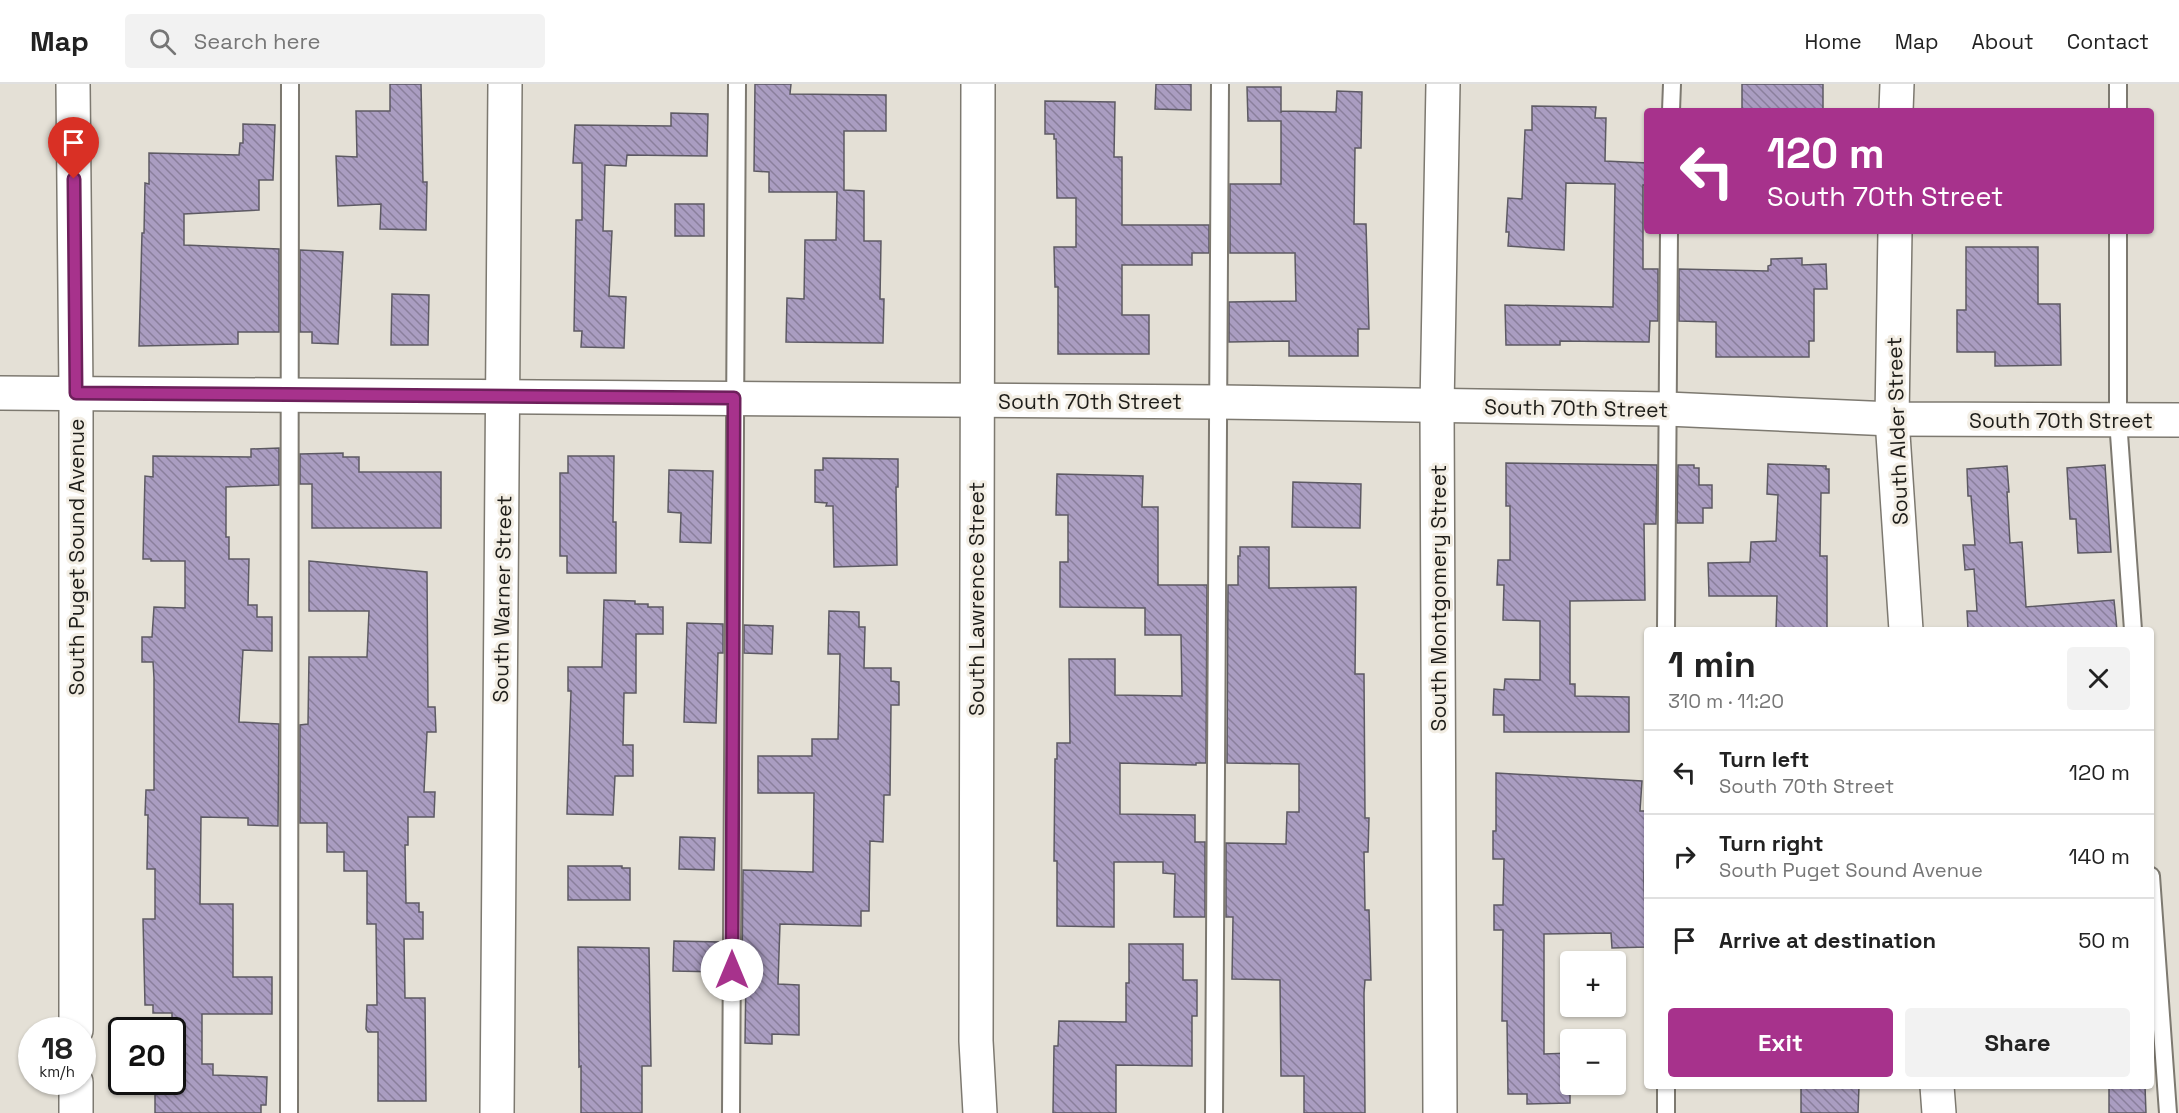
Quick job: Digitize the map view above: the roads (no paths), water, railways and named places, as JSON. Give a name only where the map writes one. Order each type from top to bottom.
[{"type":"street","name":"South Puget Sound Avenue","points":[[73,84],[76,393],[76,1017]]},
{"type":"street","name":"South Warner Street","points":[[497,1113],[505,84]]},
{"type":"street","name":"South Lawrence Street","points":[[978,84],[976,1041],[980,1113]]},
{"type":"street","name":"South Montgomery Street","points":[[1440,1113],[1437,407],[1443,84]]},
{"type":"street","points":[[1896,108],[1897,84]]},
{"type":"street","name":"South Alder Street","points":[[1895,234],[1892,419],[1906,627]]},
{"type":"street","name":"South 70th Street","points":[[0,393],[1219,402],[1667,409],[1892,419],[2179,420]]},
{"type":"street","points":[[1937,1089],[1939,1113]]},
{"type":"street","points":[[76,1095],[76,1113]]},
{"type":"lane","points":[[290,84],[290,1113]]},
{"type":"lane","points":[[731,1113],[737,84]]},
{"type":"lane","points":[[1214,1113],[1221,84]]},
{"type":"lane","points":[[1671,108],[1672,84]]},
{"type":"lane","points":[[2118,84],[2118,108]]},
{"type":"lane","points":[[1666,627],[1670,234]]},
{"type":"lane","points":[[2118,234],[2118,420],[2133,627]]},
{"type":"lane","points":[[2154,918],[2168,1113]]},
{"type":"lane","points":[[1666,1089],[1666,1113]]}]
